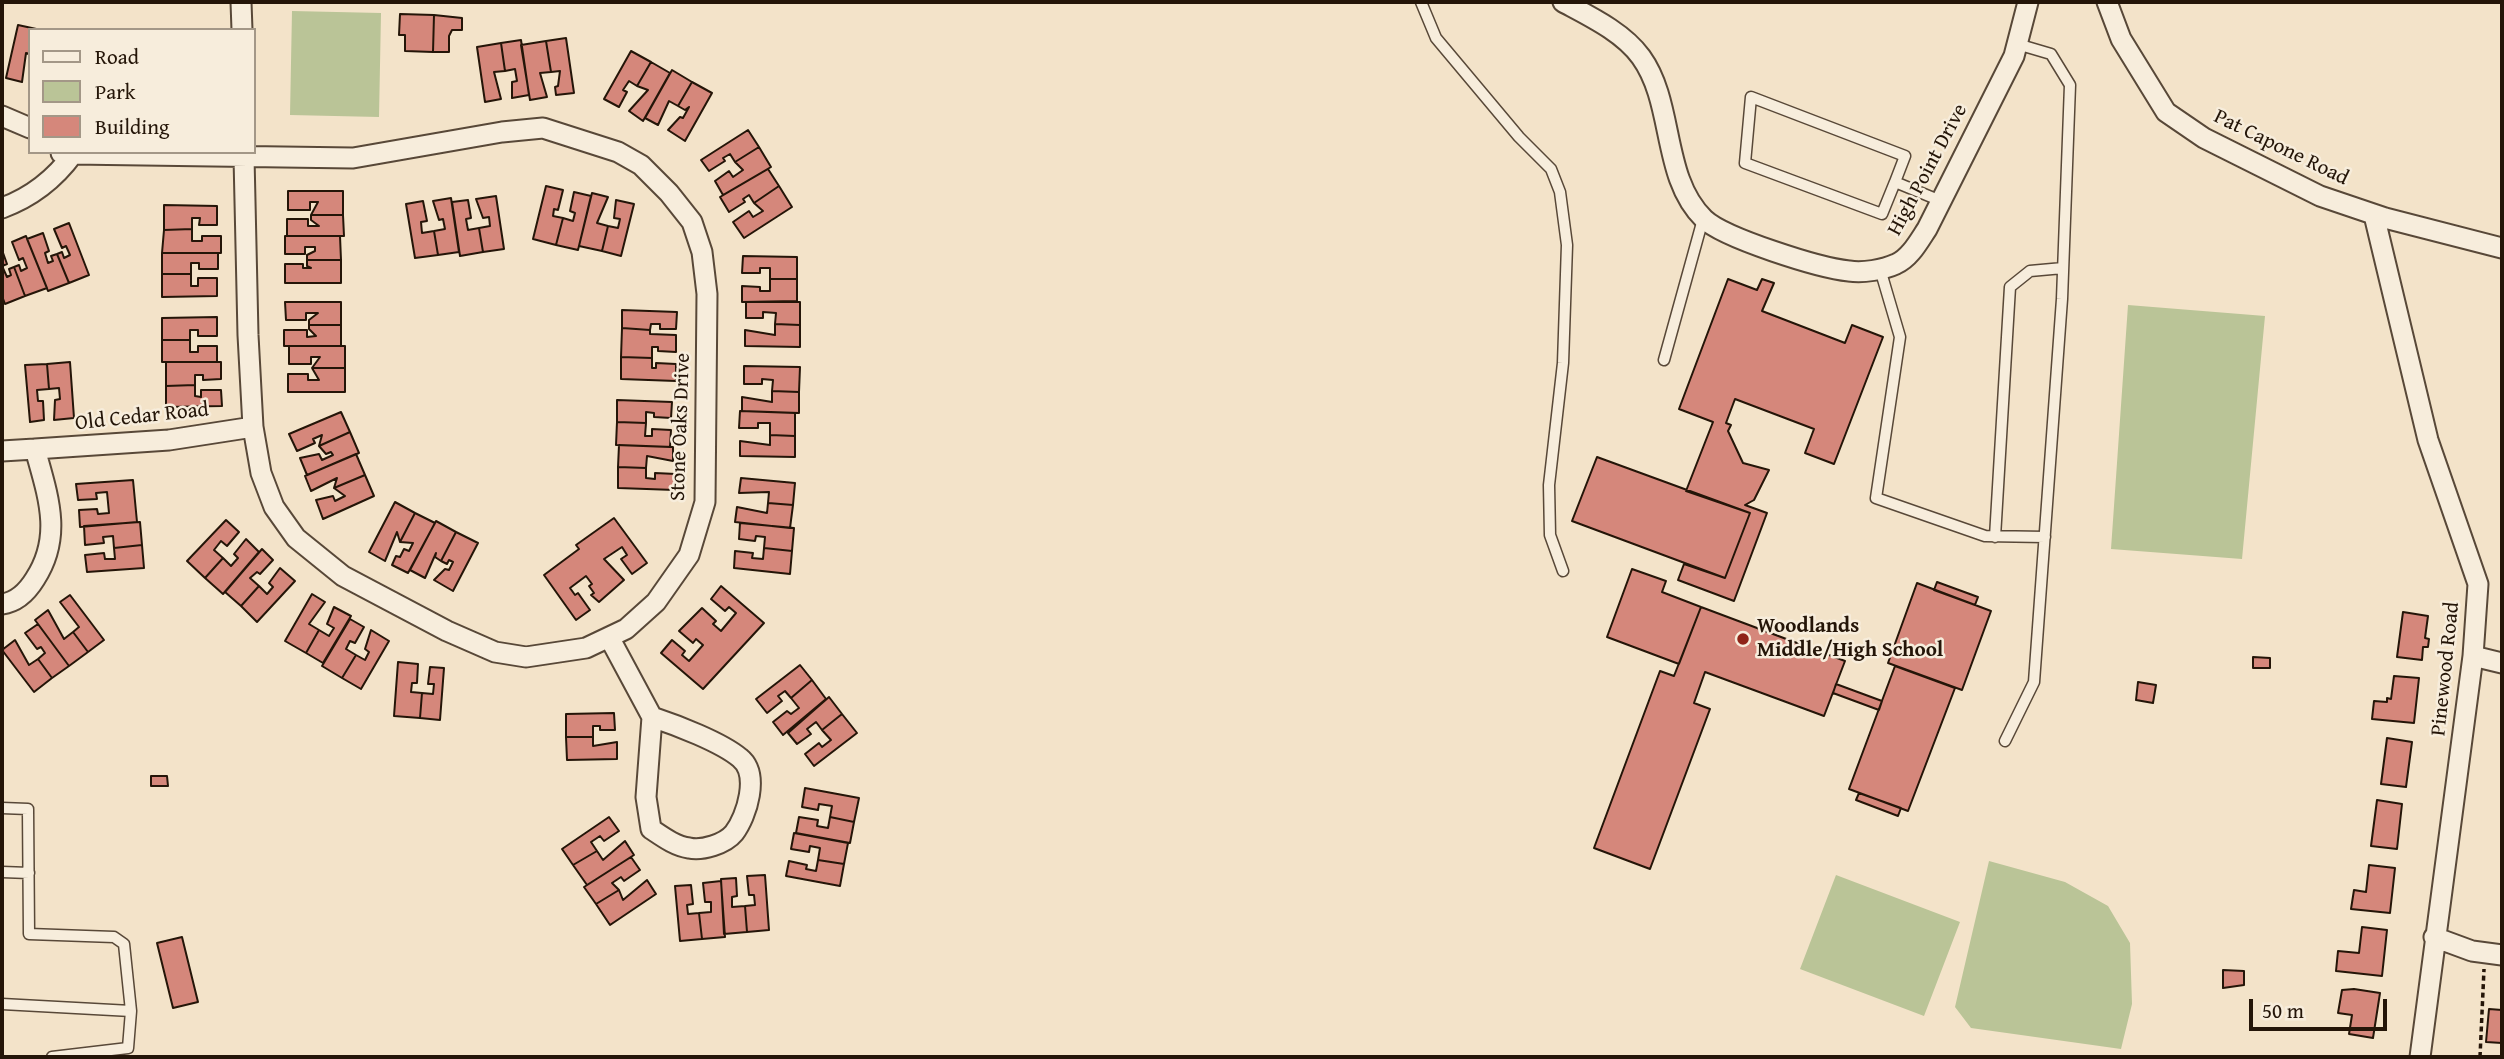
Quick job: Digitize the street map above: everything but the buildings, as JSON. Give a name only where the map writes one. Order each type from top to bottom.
[{"type":"street","points":[[241,2],[242,28]]},
{"type":"street","name":"High Point Drive","points":[[1563,2],[1605,26],[1639,55],[1652,75],[1684,193],[1704,218],[1719,230],[1811,263],[1849,271],[1897,264],[1912,251],[1941,201],[2017,44],[2028,2]]},
{"type":"street","name":"Pat Capone Road","points":[[2107,2],[2121,39],[2166,112],[2204,138],[2320,196],[2374,215],[2502,248]]},
{"type":"street","points":[[2,116],[28,127]]},
{"type":"street","name":"Stone Oaks Drive","points":[[543,128],[618,152],[641,165],[669,192],[692,222],[702,252],[707,294],[705,502],[689,555],[656,602],[626,629],[586,648],[526,657],[495,652],[447,631],[343,576],[296,538],[274,507],[261,473],[253,427],[244,155],[353,158],[502,132],[543,128]]},
{"type":"street","points":[[2,208],[27,199],[59,173],[66,154]]},
{"type":"street","points":[[155,154],[244,155]]},
{"type":"street","name":"Pinewood Road","points":[[2374,215],[2428,440],[2479,584],[2473,656],[2420,1057]]},
{"type":"street","name":"Old Cedar Road","points":[[2,451],[169,440],[253,427]]},
{"type":"street","points":[[2,604],[11,603],[28,590],[47,560],[52,528],[49,498],[35,449]]},
{"type":"street","points":[[609,637],[652,717],[646,797],[651,829],[668,841],[691,849],[710,847],[733,835],[746,808],[751,780],[749,770],[741,758],[681,727],[652,717]]},
{"type":"street","points":[[2473,656],[2502,663]]},
{"type":"street","points":[[2434,937],[2493,954]]},
{"type":"lane","points":[[1421,2],[1436,38],[1518,137],[1551,169],[1560,192],[1567,245],[1563,363],[1549,485],[1550,535],[1563,570]]},
{"type":"lane","points":[[2005,741],[2034,682],[2063,268],[2070,85],[2051,54],[2017,44]]},
{"type":"lane","points":[[1751,97],[1905,156],[1895,182],[1882,214],[1745,163],[1751,97]]},
{"type":"lane","points":[[1895,182],[1941,201]]},
{"type":"lane","points":[[1664,360],[1704,218]]},
{"type":"lane","points":[[1879,268],[1900,337],[1875,498],[1985,537],[2045,537]]},
{"type":"lane","points":[[1995,537],[2010,287],[2030,271],[2063,268]]},
{"type":"lane","points":[[2,808],[28,809],[29,934],[120,940],[124,944],[131,1011],[128,1048],[52,1057]]},
{"type":"lane","points":[[2,872],[29,873]]},
{"type":"lane","points":[[2,1004],[131,1011]]},
{"type":"path","points":[[2480,1057],[2493,954]]},
{"type":"green space","points":[[292,11],[381,13],[379,117],[290,115]]},
{"type":"green space","points":[[2128,305],[2265,316],[2242,559],[2111,549]]},
{"type":"green space","points":[[1989,861],[2065,882],[2108,906],[2130,943],[2132,1004],[2121,1049],[1971,1028],[1955,1007]]},
{"type":"green space","points":[[1836,875],[1960,922],[1924,1016],[1800,969]]},
{"type":"place","name":"Woodlands Middle/High School","points":[[1743,639]]}]
